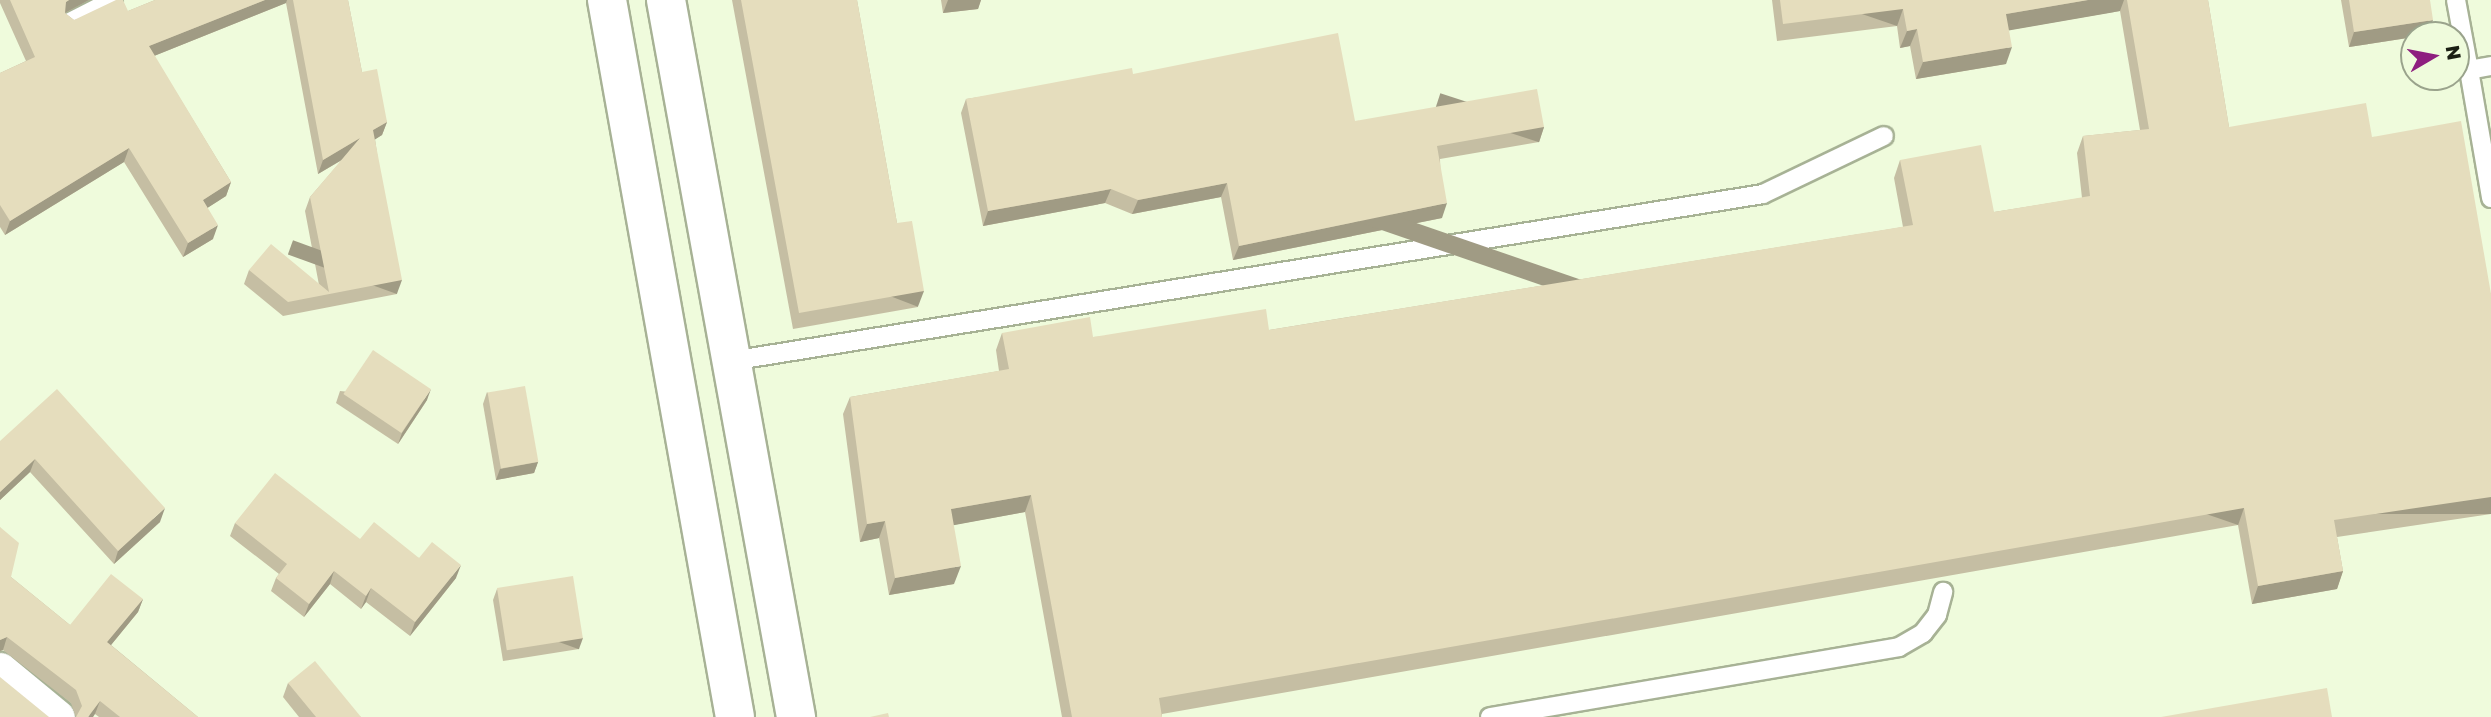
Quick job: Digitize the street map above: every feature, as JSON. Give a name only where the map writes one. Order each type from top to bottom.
[{"type":"main road","points":[[607,0],[735,717]]},
{"type":"main road","points":[[666,0],[796,717]]},
{"type":"street","points":[[0,670],[58,717]]},
{"type":"lane","points":[[70,22],[113,0]]},
{"type":"lane","points":[[2456,0],[2460,21]]},
{"type":"lane","points":[[2470,70],[2491,66]]},
{"type":"lane","points":[[2470,76],[2491,198]]},
{"type":"lane","points":[[731,362],[1763,194],[1884,136]]},
{"type":"lane","points":[[1490,717],[1899,647],[1923,633],[1937,615],[1943,592]]},
{"type":"building","points":[[10,0],[69,0],[66,2],[65,13],[74,20],[116,0],[123,0],[128,11],[155,0],[265,0],[149,46],[231,182],[203,200],[218,225],[188,243],[129,148],[10,221],[0,205],[0,73],[35,57]]},
{"type":"building","points":[[293,0],[348,0],[362,72],[377,69],[387,122],[373,130],[402,280],[288,302],[249,270],[271,244],[329,292],[310,197],[360,138],[323,160]]},
{"type":"building","points":[[741,0],[857,0],[897,223],[912,221],[924,291],[799,313]]},
{"type":"building","points":[[1780,0],[2088,0],[2006,14],[2012,47],[1923,62],[1917,29],[1907,31],[1903,9],[1783,24]]},
{"type":"building","points":[[2127,0],[2208,0],[2229,127],[2366,103],[2372,137],[2461,121],[2491,294],[2491,497],[2334,520],[2343,571],[2258,586],[2244,508],[1159,698],[1162,717],[1072,717],[1031,495],[951,509],[961,566],[895,578],[885,521],[867,524],[850,397],[1009,369],[1002,333],[1090,317],[1093,337],[1266,309],[1269,330],[1913,225],[1900,160],[1981,145],[1994,212],[2090,196],[2083,136],[2149,129]]},
{"type":"building","points":[[2349,0],[2430,0],[2433,20],[2400,21],[2400,25],[2354,32]]},
{"type":"building","points":[[1338,33],[1355,121],[1537,89],[1544,127],[1437,146],[1447,203],[1239,246],[1227,183],[1138,200],[1111,189],[988,211],[966,99],[1132,68],[1133,74]]},
{"type":"building","points":[[373,350],[431,389],[401,433],[343,394]]},
{"type":"building","points":[[525,386],[538,462],[501,468],[488,393]]},
{"type":"building","points":[[57,389],[165,508],[118,551],[35,459],[0,492],[0,441]]},
{"type":"building","points":[[275,473],[360,539],[374,522],[419,558],[432,542],[461,565],[415,622],[371,588],[366,596],[334,571],[309,604],[276,578],[287,564],[235,523]]},
{"type":"building","points":[[0,527],[19,543],[11,577],[70,625],[111,574],[143,599],[107,642],[198,717],[120,717],[100,701],[88,717],[76,717],[82,706],[76,690],[7,637],[0,640]]},
{"type":"building","points":[[573,576],[583,638],[507,650],[497,588]]},
{"type":"building","points":[[315,661],[361,717],[316,717],[288,683]]},
{"type":"building","points":[[0,677],[49,717],[0,717]]},
{"type":"building","points":[[2327,688],[2332,717],[2161,717]]},
{"type":"building","points":[[888,713],[889,717],[870,717]]}]
